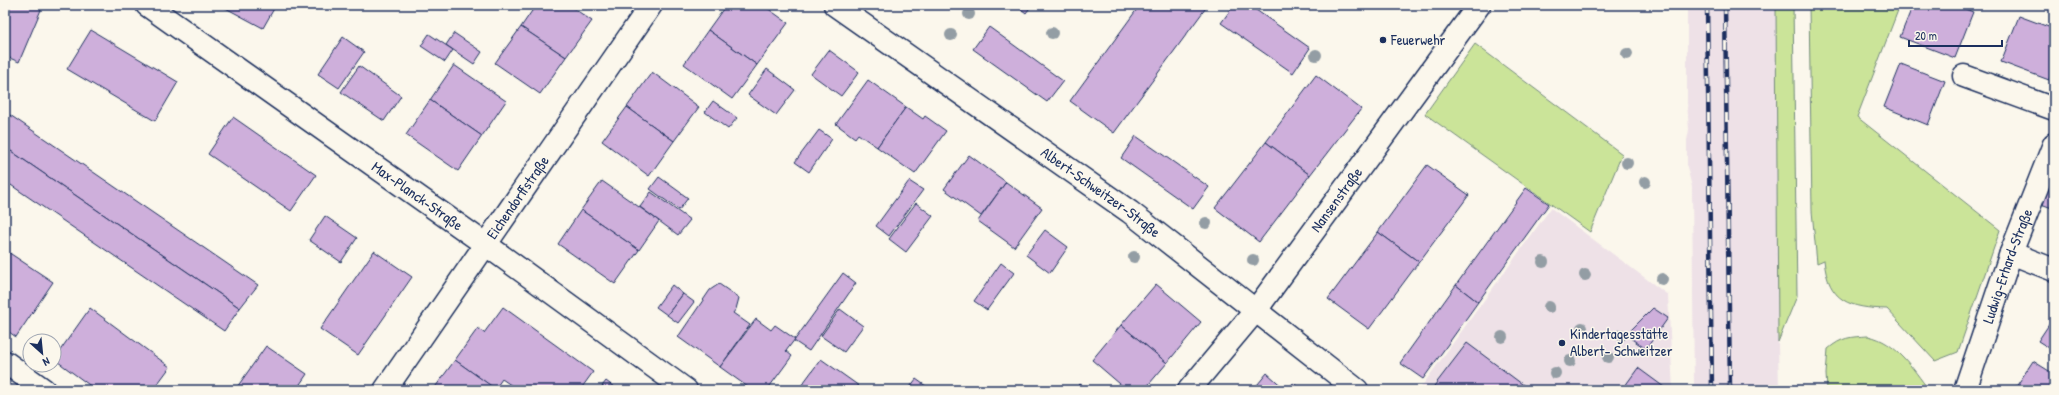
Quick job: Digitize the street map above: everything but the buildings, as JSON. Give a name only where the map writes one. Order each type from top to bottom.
[{"type":"street","name":"Max-Planck-Straße","points":[[148,5],[485,244],[686,390]]},
{"type":"street","name":"Eichendorffstraße","points":[[385,390],[651,5]]},
{"type":"street","name":"Albert-Schweitzer-Straße","points":[[836,5],[1130,212],[1357,390]]},
{"type":"street","name":"Nansenstraße","points":[[1189,390],[1256,310],[1479,5]]},
{"type":"street","points":[[1964,76],[2054,109]]},
{"type":"street","name":"Ludwig-Erhard-Straße","points":[[1965,390],[2011,253],[2054,144]]},
{"type":"street","points":[[2011,253],[2054,270]]},
{"type":"street","points":[[5,362],[44,390]]},
{"type":"shaded area","points":[[1687,5],[1793,5],[1797,296],[1778,343],[1779,390],[1694,390],[1692,187],[1687,167],[1687,140],[1689,130],[1687,102]]},
{"type":"shaded area","name":"Kindertagesstätte Albert- Schweitzer","points":[[1551,208],[1668,295],[1673,390],[1419,390]]},
{"type":"green space","points":[[1776,5],[1793,5],[1797,296],[1778,342]]},
{"type":"green space","points":[[1809,5],[1900,5],[1857,117],[2000,230],[1958,352],[1935,361],[1887,309],[1862,307],[1843,300],[1836,294],[1830,285],[1826,274],[1824,260],[1817,263],[1812,211]]},
{"type":"green space","points":[[1475,44],[1622,154],[1590,232],[1425,114]]},
{"type":"green space","points":[[1868,336],[1878,339],[1896,350],[1910,365],[1929,390],[1827,390],[1826,374],[1828,349],[1846,338]]},
{"type":"railway","points":[[1707,5],[1712,390]]},
{"type":"railway","points":[[1725,5],[1730,390]]},
{"type":"place","name":"Feuerwehr","points":[[1383,40]]},
{"type":"place","name":"Kindertagesstätte Albert- Schweitzer","points":[[1562,343]]}]
